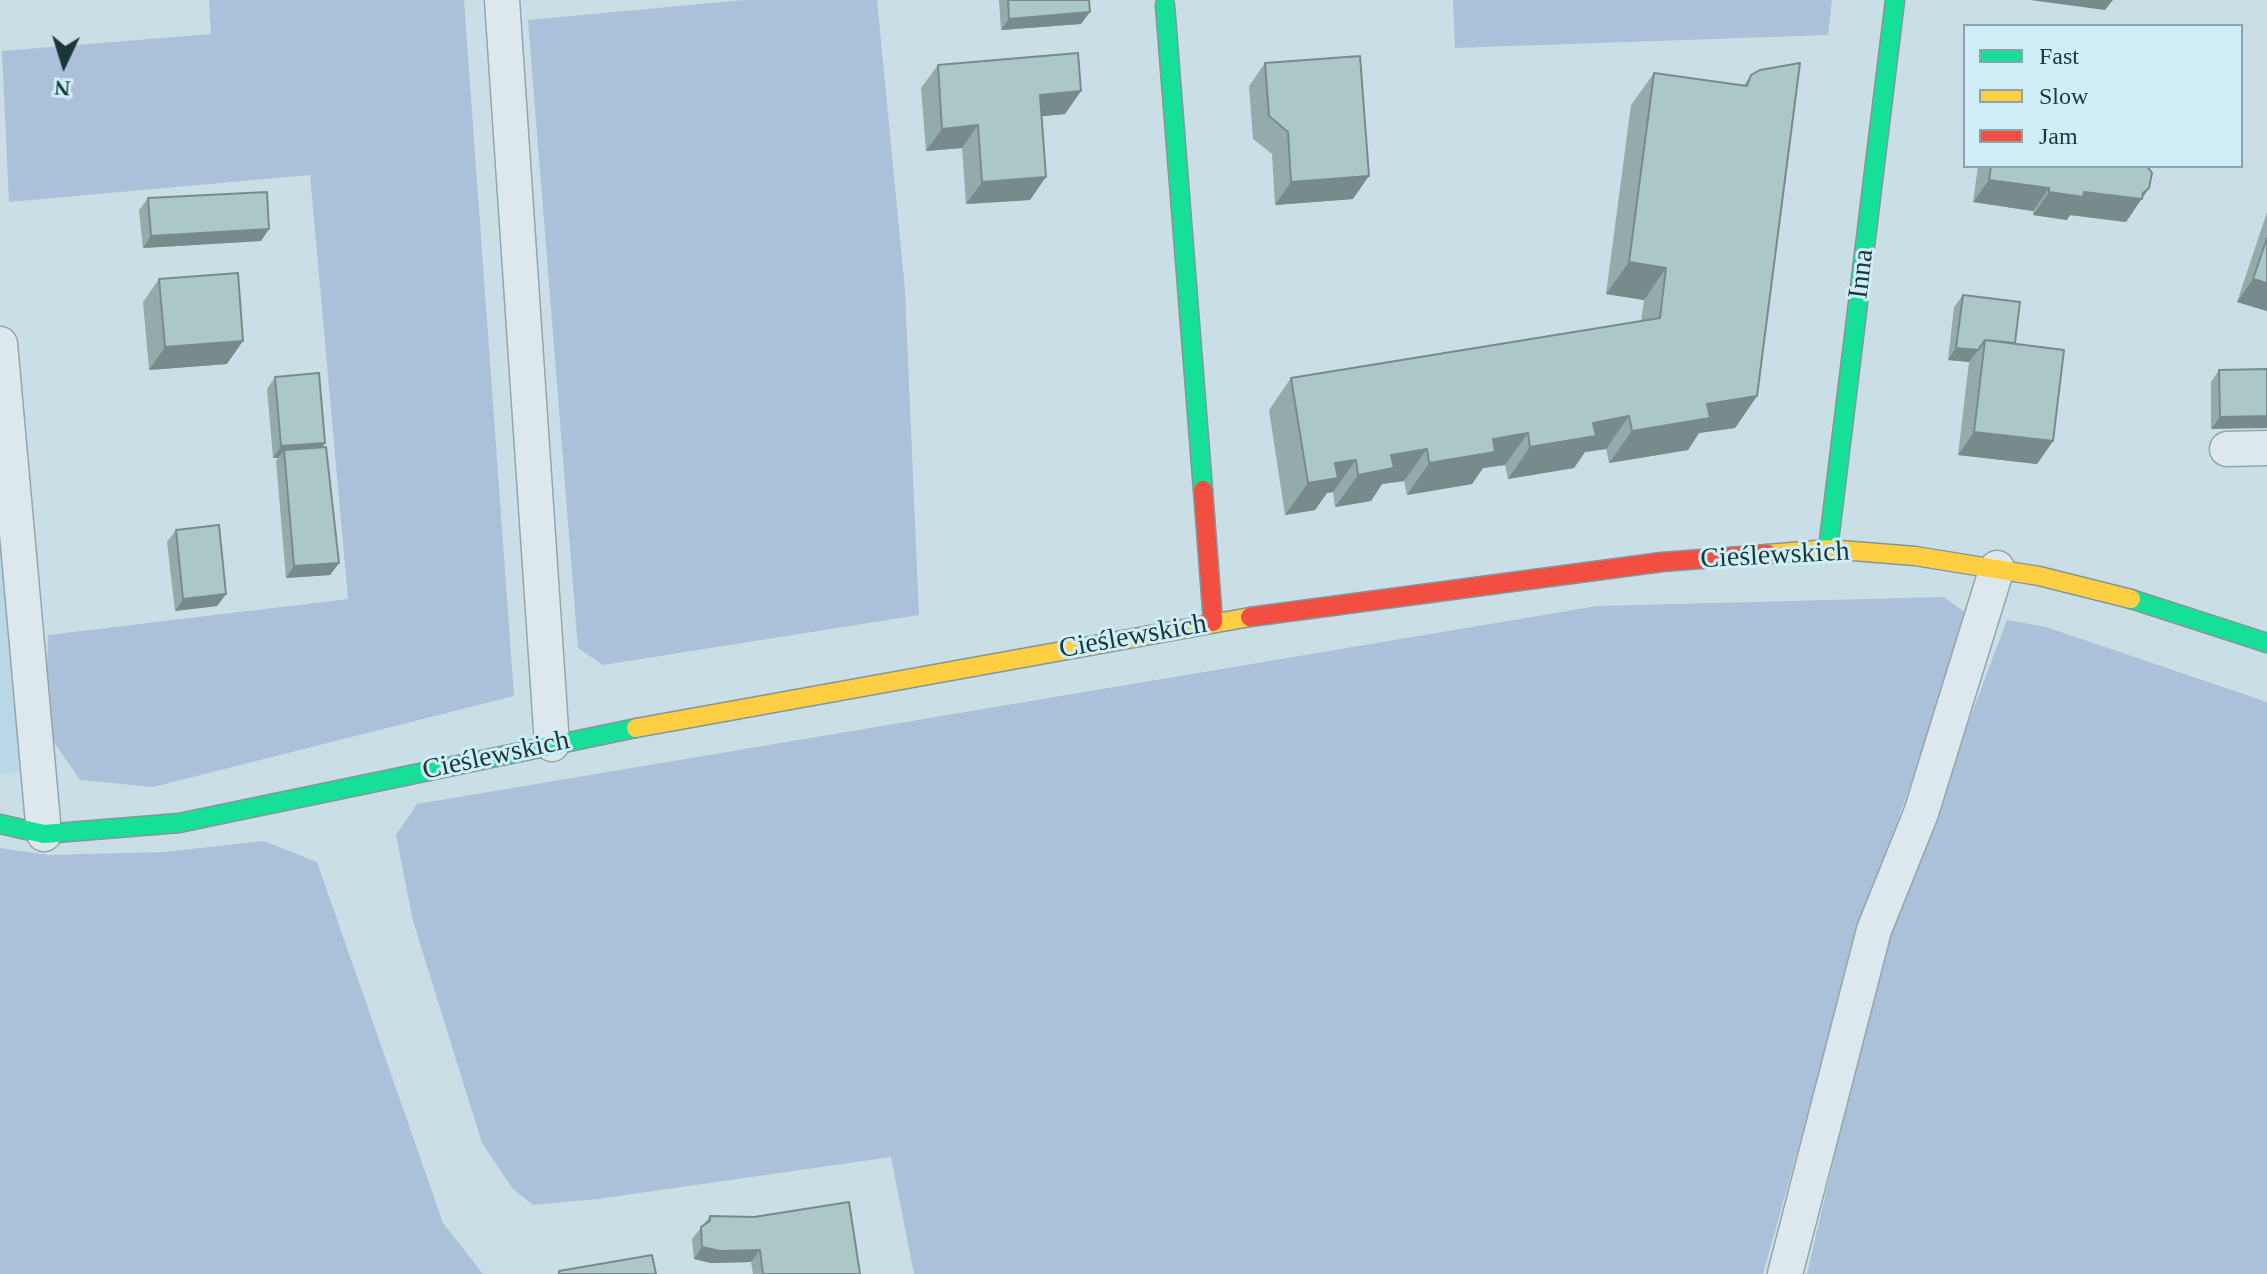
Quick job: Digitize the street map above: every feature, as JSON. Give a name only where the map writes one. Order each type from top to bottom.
[{"type":"street","name":"Inna","points":[[1828,549],[1895,0]]},
{"type":"street","points":[[1165,5],[1213,622]]},
{"type":"street","name":"Cieślewskich","points":[[0,824],[44,834],[179,823],[552,744],[1213,622],[1662,562],[1828,549],[1915,556],[1997,568],[2082,586],[2267,643]]},
{"type":"lane","points":[[502,0],[552,744]]},
{"type":"lane","points":[[0,344],[44,834]]},
{"type":"lane","points":[[2227,449],[2267,448]]},
{"type":"lane","points":[[1785,1274],[1874,930],[1921,813],[1997,568]]},
{"type":"shaded area","points":[[209,0],[464,0],[514,696],[153,787],[80,780],[45,729],[48,635],[348,599],[310,175],[9,202],[2,51],[211,34]]},
{"type":"shaded area","points":[[744,0],[877,0],[905,290],[919,615],[603,665],[578,648],[528,20]]},
{"type":"shaded area","points":[[1453,0],[1832,0],[1828,35],[1455,48]]},
{"type":"shaded area","points":[[0,528],[23,771],[0,775]]},
{"type":"shaded area","points":[[1944,597],[1967,614],[1946,685],[1864,914],[1763,1274],[914,1274],[891,1157],[598,1199],[533,1205],[513,1189],[482,1143],[413,921],[396,835],[417,804],[1597,606]]},
{"type":"shaded area","points":[[2007,620],[2046,627],[2267,702],[2267,1274],[1807,1274],[1883,949]]},
{"type":"shaded area","points":[[264,841],[317,862],[443,1223],[483,1274],[0,1274],[0,848],[49,855],[163,852]]},
{"type":"building","points":[[1008,0],[1089,0],[1090,12],[1009,19]]},
{"type":"building","points":[[1078,53],[1081,91],[1040,95],[1046,177],[982,182],[978,125],[942,129],[938,65]]},
{"type":"building","points":[[1360,56],[1369,176],[1291,182],[1288,132],[1269,116],[1265,63]]},
{"type":"building","points":[[1800,63],[1757,396],[1707,404],[1710,418],[1632,431],[1629,416],[1593,423],[1596,436],[1530,447],[1528,433],[1493,439],[1495,452],[1429,463],[1427,449],[1391,455],[1394,468],[1358,475],[1356,460],[1335,463],[1338,478],[1308,483],[1291,378],[1660,318],[1666,268],[1629,262],[1654,73],[1747,86],[1751,75],[1760,70]]},
{"type":"building","points":[[1991,168],[2148,168],[2152,173],[2149,188],[2142,199],[2084,192],[2083,197],[2049,192],[2049,188],[1989,180]]},
{"type":"building","points":[[267,192],[269,229],[151,236],[148,198]]},
{"type":"building","points":[[2267,238],[2267,283],[2253,279]]},
{"type":"building","points":[[238,273],[243,341],[165,347],[159,279]]},
{"type":"building","points":[[1963,295],[2020,302],[2015,343],[1985,340],[1978,350],[1956,348]]},
{"type":"building","points":[[1985,340],[2064,350],[2053,441],[1974,432]]},
{"type":"building","points":[[2267,369],[2267,416],[2220,417],[2219,370]]},
{"type":"building","points":[[319,373],[325,443],[281,446],[275,377]]},
{"type":"building","points":[[326,447],[339,563],[294,566],[284,450]]},
{"type":"building","points":[[219,525],[226,594],[183,599],[176,530]]},
{"type":"building","points":[[849,1202],[860,1274],[763,1274],[760,1250],[720,1251],[702,1247],[701,1227],[710,1221],[710,1216],[754,1217]]},
{"type":"building","points":[[652,1255],[656,1274],[559,1274],[559,1271]]},
{"type":"traffic: fast","points":[[1828,549],[1895,0]]},
{"type":"traffic: fast","points":[[1165,5],[1203,490]]},
{"type":"traffic: fast","points":[[2131,599],[2267,643]]},
{"type":"traffic: fast","points":[[0,824],[44,834],[179,823],[636,728]]},
{"type":"traffic: slow","points":[[1768,554],[1828,549],[1915,556],[2039,576],[2131,599]]},
{"type":"traffic: slow","points":[[636,728],[1250,617]]},
{"type":"traffic: jam","points":[[1203,490],[1213,622]]},
{"type":"traffic: jam","points":[[1250,617],[1662,562],[1768,554]]}]
